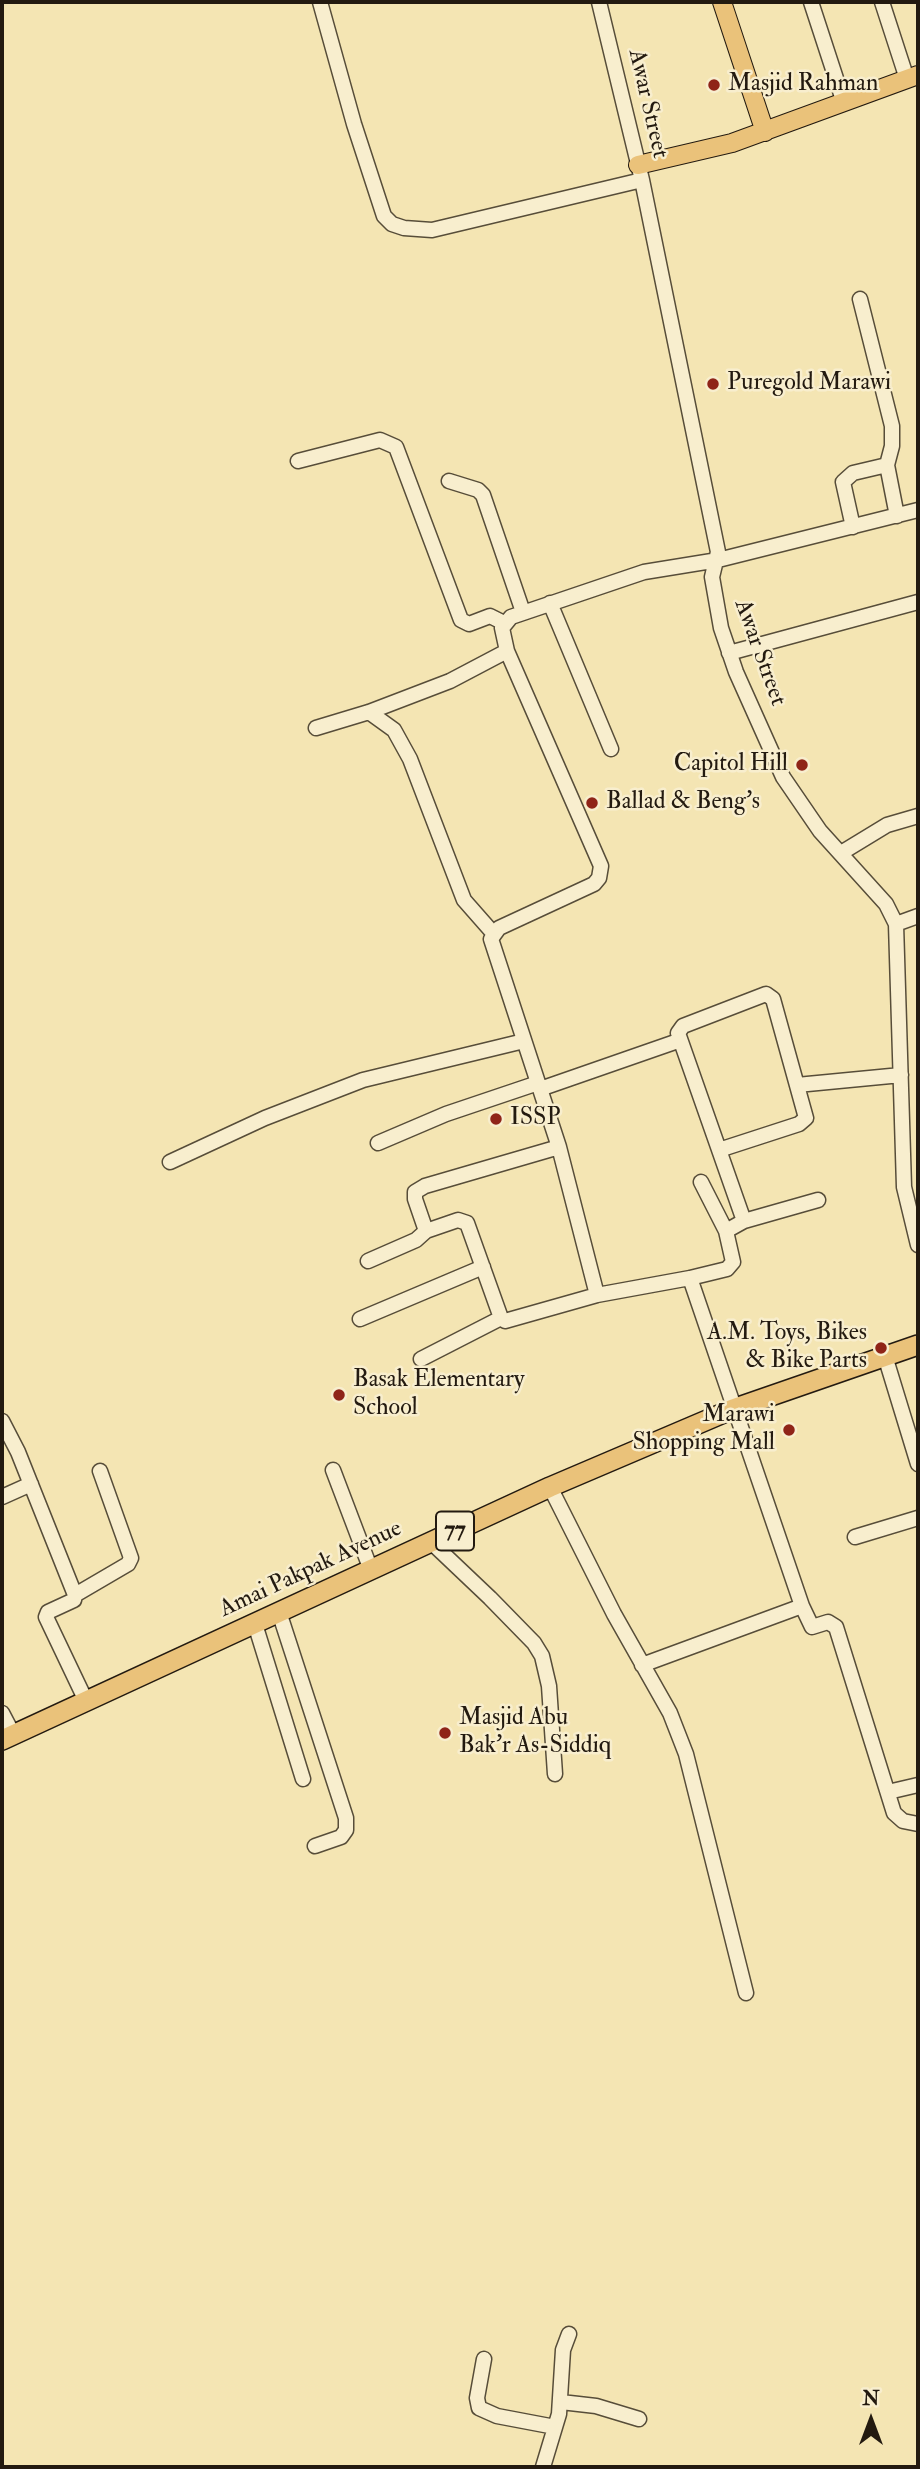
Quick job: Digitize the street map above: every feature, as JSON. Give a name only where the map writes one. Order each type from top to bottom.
[{"type":"highway","name":"Amai Pakpak Avenue","points":[[8,1737],[550,1487],[733,1409],[918,1345]]},
{"type":"main road","points":[[722,2],[765,132]]},
{"type":"main road","points":[[640,173],[765,132],[913,77]]},
{"type":"street","points":[[320,2],[383,216],[392,224],[404,228],[432,230],[640,173]]},
{"type":"street","name":"Awar Street","points":[[599,2],[640,173],[718,560],[712,577],[712,587],[729,653],[783,777],[820,831],[886,904],[896,924]]},
{"type":"street","points":[[811,2],[844,103]]},
{"type":"street","points":[[882,2],[913,77]]},
{"type":"street","points":[[860,299],[892,426],[892,446],[887,465],[897,516]]},
{"type":"street","points":[[298,461],[380,440],[396,447],[461,620],[469,624],[490,616],[504,623]]},
{"type":"street","points":[[853,527],[843,482],[853,473],[887,465]]},
{"type":"street","points":[[449,481],[473,488],[482,495],[523,612]]},
{"type":"street","points":[[504,623],[523,612],[644,572],[718,560],[918,510]]},
{"type":"street","points":[[729,653],[918,602]]},
{"type":"street","points":[[550,603],[611,748]]},
{"type":"street","points":[[504,623],[507,651],[601,866],[601,873],[594,884],[499,928],[494,933],[492,947],[559,1147],[597,1295]]},
{"type":"street","points":[[316,728],[369,712],[450,681],[507,651]]},
{"type":"street","points":[[369,712],[394,730],[410,759],[464,901],[494,933]]},
{"type":"street","points":[[841,853],[887,825],[918,816]]},
{"type":"street","points":[[918,916],[896,924],[904,1187],[918,1245]]},
{"type":"street","points":[[722,1149],[803,1123],[806,1115],[773,999],[766,994],[683,1026],[678,1033],[678,1041],[722,1149],[744,1221]]},
{"type":"street","points":[[170,1163],[265,1118],[363,1080],[524,1041]]},
{"type":"street","points":[[379,1143],[446,1114],[678,1041]]},
{"type":"street","points":[[797,1085],[845,1078],[901,1075]]},
{"type":"street","points":[[426,1231],[415,1192],[559,1147]]},
{"type":"street","points":[[421,1359],[501,1318],[516,1320],[597,1295],[690,1278],[731,1266],[734,1255],[726,1231],[701,1182]]},
{"type":"street","points":[[726,1231],[744,1221],[818,1200]]},
{"type":"street","points":[[368,1261],[416,1240],[426,1231],[465,1220],[501,1318]]},
{"type":"street","points":[[360,1319],[482,1267]]},
{"type":"street","points":[[690,1278],[802,1606],[812,1627],[828,1622],[836,1627],[896,1817],[918,1824]]},
{"type":"street","points":[[885,1356],[918,1464]]},
{"type":"street","points":[[2,1421],[31,1484],[75,1595],[74,1600],[48,1612],[46,1617],[86,1701]]},
{"type":"street","points":[[333,1470],[371,1570]]},
{"type":"street","points":[[75,1595],[128,1564],[131,1558],[100,1471]]},
{"type":"street","points":[[2,1497],[31,1484]]},
{"type":"street","points":[[550,1487],[642,1665],[664,1699],[686,1754],[746,1993]]},
{"type":"street","points":[[855,1537],[918,1518]]},
{"type":"street","points":[[431,1542],[490,1598],[542,1656],[549,1686],[555,1774]]},
{"type":"street","points":[[642,1665],[802,1606]]},
{"type":"street","points":[[279,1612],[346,1818],[346,1830],[341,1838],[315,1846]]},
{"type":"street","points":[[255,1624],[303,1779]]},
{"type":"street","points":[[2,1713],[8,1737]]},
{"type":"street","points":[[888,1792],[918,1785]]},
{"type":"street","points":[[542,2467],[561,2402],[563,2350],[569,2334]]},
{"type":"street","points":[[484,2359],[477,2398],[479,2408],[497,2416],[555,2427]]},
{"type":"street","points":[[561,2402],[596,2406],[639,2419]]},
{"type":"place","name":"Masjid Rahman","points":[[714,85]]},
{"type":"place","name":"Puregold Marawi","points":[[713,384]]},
{"type":"place","name":"Capitol Hill","points":[[802,765]]},
{"type":"place","name":"Ballad & Beng's","points":[[592,803]]},
{"type":"place","name":"ISSP","points":[[496,1119]]},
{"type":"place","name":"A.M. Toys, Bikes & Bike Parts","points":[[881,1348]]},
{"type":"place","name":"Basak Elementary School","points":[[339,1395]]},
{"type":"place","name":"Marawi Shopping Mall","points":[[789,1430]]},
{"type":"place","name":"Masjid Abu Bak'r As-Siddiq","points":[[445,1733]]}]
